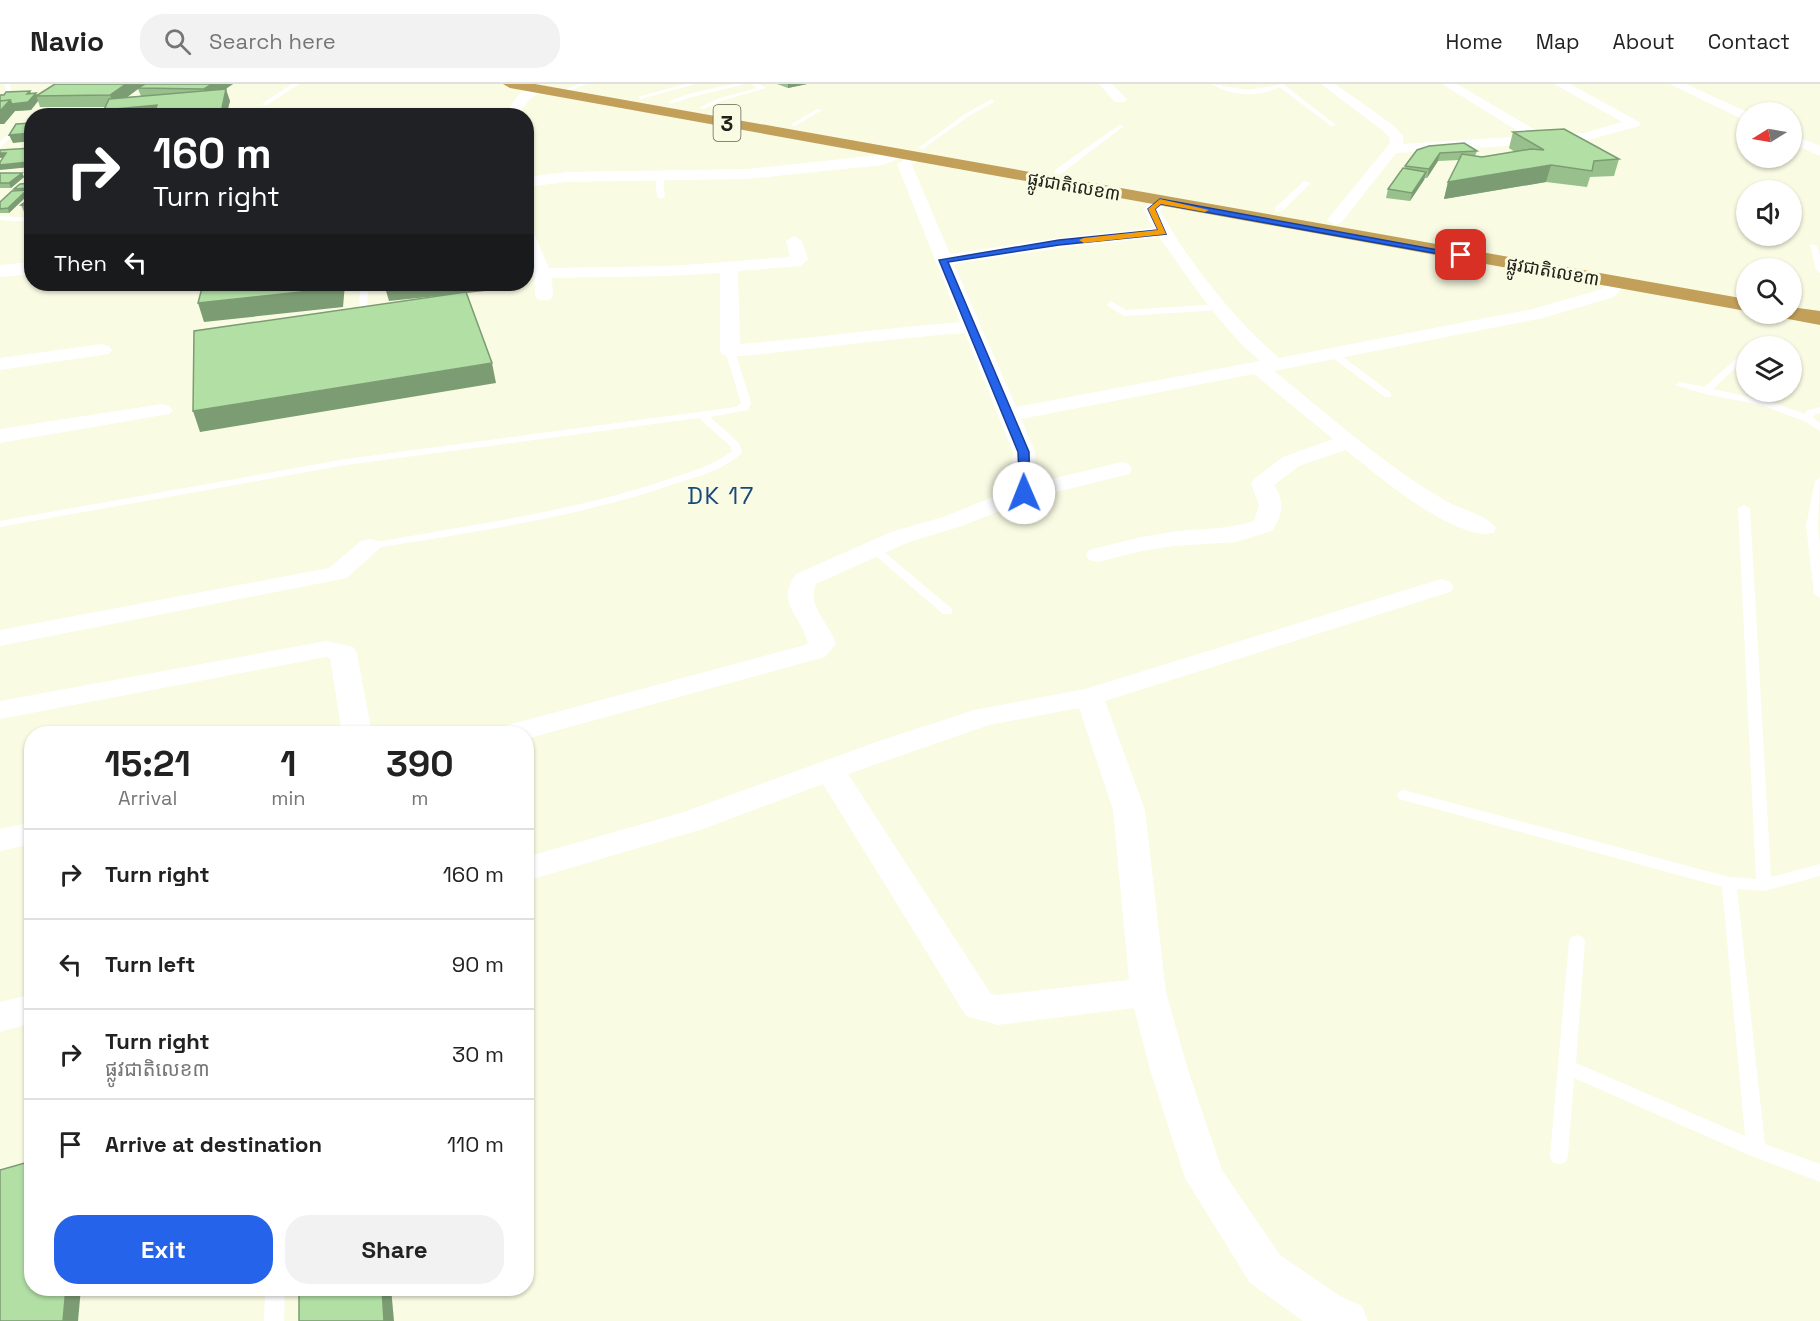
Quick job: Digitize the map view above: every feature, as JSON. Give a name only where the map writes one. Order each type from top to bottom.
[{"type":"highway","name":"ផ្លូវជាតិលេខ៣","points":[[510,84],[537,89],[572,87],[641,97],[793,124],[903,157],[1058,172],[1736,288]]},
{"type":"highway","name":"ផ្លូវជាតិលេខ៣","points":[[572,87],[903,157],[1736,303]]},
{"type":"highway","points":[[1802,299],[1820,302]]},
{"type":"highway","points":[[1802,315],[1820,318]]},
{"type":"street","points":[[1105,84],[1120,99]]},
{"type":"street","points":[[1327,84],[1388,128],[1396,136],[1397,142],[1394,149],[1335,220]]},
{"type":"street","points":[[1448,84],[1542,140]]},
{"type":"street","points":[[1394,149],[1585,137],[1634,123],[1560,84]]},
{"type":"street","points":[[1676,84],[1736,112]]},
{"type":"street","points":[[516,108],[524,97],[537,89]]},
{"type":"street","points":[[1802,143],[1820,152]]},
{"type":"street","points":[[534,181],[567,177],[747,174],[903,157],[943,260],[1024,452],[1024,493]]},
{"type":"street","points":[[1160,202],[1151,209],[1163,232],[1266,365],[1349,442],[1408,489],[1484,528]]},
{"type":"street","points":[[943,260],[1059,243],[1163,232]]},
{"type":"street","points":[[543,273],[669,271],[795,262],[799,259],[794,242]]},
{"type":"street","points":[[534,252],[543,273],[544,296]]},
{"type":"street","points":[[729,267],[730,351],[827,343],[878,334],[971,327]]},
{"type":"street","points":[[0,271],[24,269]]},
{"type":"street","points":[[1009,414],[1536,314],[1608,293],[1617,283]]},
{"type":"street","points":[[0,364],[102,350]]},
{"type":"street","points":[[0,436],[162,410]]},
{"type":"street","points":[[1098,555],[1141,544],[1174,539],[1236,535],[1263,526],[1271,512],[1269,495],[1262,484],[1273,471],[1309,452],[1349,442]]},
{"type":"street","points":[[534,728],[815,651],[822,644],[821,636],[799,600],[799,588],[805,579],[900,537],[954,521],[1024,493],[1121,469]]},
{"type":"street","points":[[0,638],[319,578],[338,573],[370,546]]},
{"type":"street","points":[[534,867],[692,821],[886,749],[984,717],[1089,697],[1441,587]]},
{"type":"street","points":[[0,710],[326,649],[343,653],[356,726]]},
{"type":"street","points":[[1089,697],[1129,810],[1148,992],[1169,1070],[1205,1178],[1265,1269],[1325,1311],[1346,1321]]},
{"type":"street","points":[[830,771],[979,1006],[998,1010],[1148,992]]},
{"type":"street","points":[[0,840],[24,835]]},
{"type":"street","points":[[0,1017],[24,1010]]},
{"type":"lane","points":[[7,84],[9,92]]},
{"type":"lane","points":[[265,104],[296,84]]},
{"type":"lane","points":[[641,97],[692,84]]},
{"type":"lane","points":[[671,102],[690,95],[742,84]]},
{"type":"lane","points":[[702,108],[719,100],[763,88],[755,84]]},
{"type":"lane","points":[[1215,84],[1247,91],[1262,91],[1279,84],[1333,125]]},
{"type":"lane","points":[[903,157],[992,101]]},
{"type":"lane","points":[[793,124],[819,110]]},
{"type":"lane","points":[[1058,172],[1121,126]]},
{"type":"lane","points":[[0,146],[9,136]]},
{"type":"lane","points":[[659,177],[661,197]]},
{"type":"lane","points":[[1278,210],[1307,183]]},
{"type":"lane","points":[[0,218],[24,220]]},
{"type":"lane","points":[[1813,246],[1820,270]]},
{"type":"lane","points":[[363,312],[364,291]]},
{"type":"lane","points":[[1111,303],[1124,314],[1219,307]]},
{"type":"lane","points":[[0,524],[346,462],[703,416],[744,408],[746,403],[730,351]]},
{"type":"lane","points":[[1332,353],[1388,395]]},
{"type":"lane","points":[[1705,391],[1736,362]]},
{"type":"lane","points":[[1680,385],[1764,403],[1808,419],[1820,428]]},
{"type":"lane","points":[[1808,419],[1810,413],[1820,410]]},
{"type":"lane","points":[[370,546],[590,505],[659,487],[708,468],[732,457],[737,452],[735,446],[703,416]]},
{"type":"lane","points":[[1820,481],[1816,527],[1820,594]]},
{"type":"lane","points":[[1744,508],[1764,885]]},
{"type":"lane","points":[[874,549],[947,610]]},
{"type":"lane","points":[[1404,795],[1729,883],[1764,885],[1820,870]]},
{"type":"lane","points":[[1729,883],[1756,1149]]},
{"type":"lane","points":[[1559,1156],[1577,940]]},
{"type":"lane","points":[[1567,1067],[1756,1149],[1820,1173]]},
{"type":"lane","points":[[274,1321],[275,1296]]},
{"type":"building","points":[[55,84],[126,84],[110,95],[36,96]]},
{"type":"building","points":[[145,84],[212,84],[204,89],[138,88]]},
{"type":"building","points":[[226,89],[222,108],[156,108],[157,105],[105,108],[109,99]]},
{"type":"building","points":[[30,91],[27,94],[36,93],[28,102],[12,104],[10,100],[0,101],[0,95],[6,92]]},
{"type":"building","points":[[10,100],[0,111],[0,101]]},
{"type":"building","points":[[16,124],[24,124],[24,134],[9,135]]},
{"type":"building","points":[[1564,129],[1619,159],[1594,161],[1592,171],[1551,165],[1448,182],[1462,154],[1482,157],[1531,149],[1544,150],[1513,132]]},
{"type":"building","points":[[1464,143],[1477,151],[1440,153],[1429,169],[1405,166],[1417,150],[1429,146]]},
{"type":"building","points":[[24,148],[24,163],[0,165],[6,153],[0,153],[0,150]]},
{"type":"building","points":[[1403,168],[1426,172],[1412,193],[1388,189]]},
{"type":"building","points":[[0,173],[22,173],[9,183],[0,183]]},
{"type":"building","points":[[24,184],[24,188],[14,189]]},
{"type":"building","points":[[24,190],[24,193],[8,208],[0,209],[0,202],[12,191]]},
{"type":"building","points":[[201,291],[310,291],[198,303]]},
{"type":"building","points":[[466,292],[492,363],[193,411],[194,331]]},
{"type":"building","points":[[24,1163],[24,1296],[65,1296],[63,1321],[0,1321],[0,1170]]},
{"type":"building","points":[[299,1296],[382,1296],[384,1321],[299,1321]]},
{"type":"slow traffic","points":[[1084,240],[1163,232],[1151,209],[1160,202],[1205,210]]},
{"type":"district","name":"DK 17","points":[[721,495]]},
{"type":"route","points":[[1024,493],[1024,452],[943,260],[1059,243],[1163,232],[1151,209],[1160,202],[1461,255]]}]
